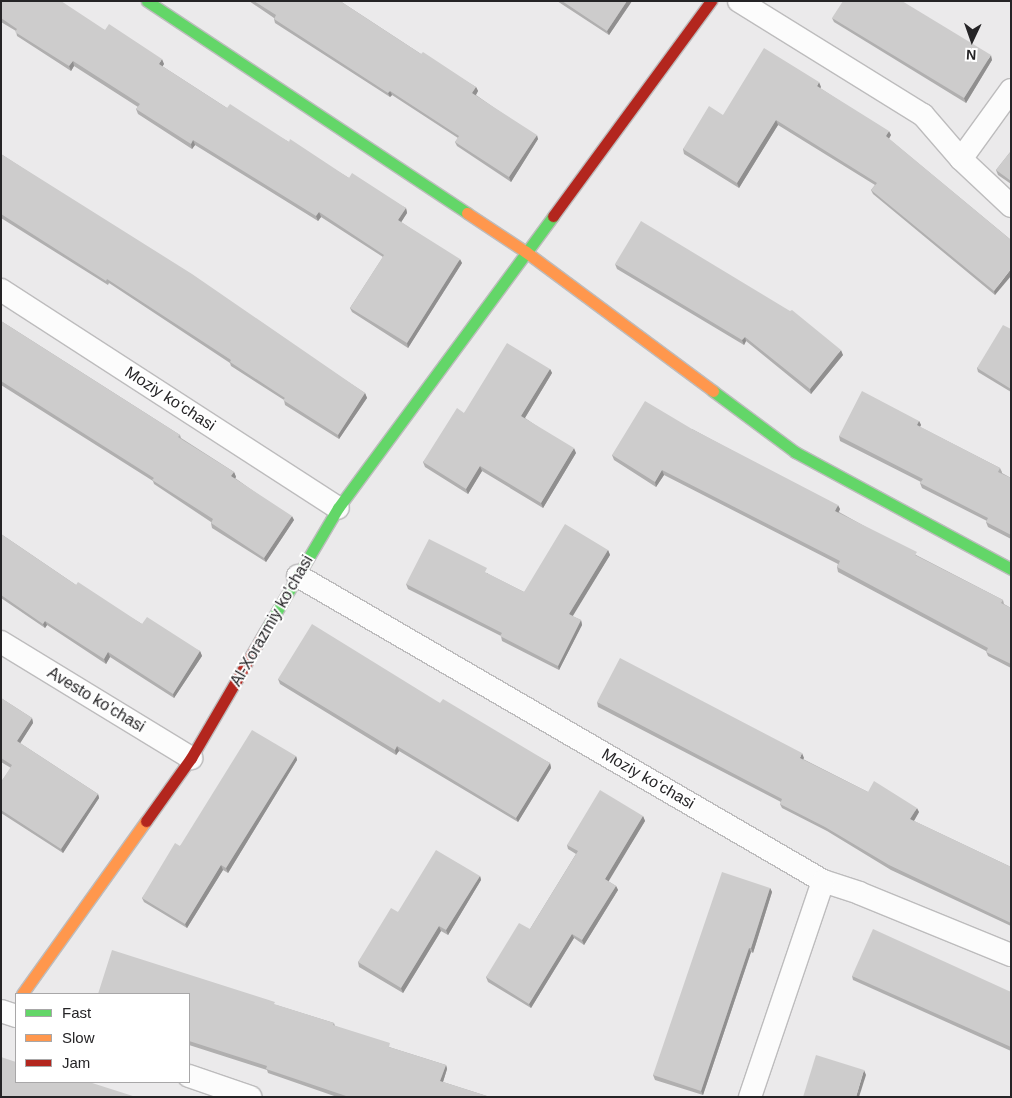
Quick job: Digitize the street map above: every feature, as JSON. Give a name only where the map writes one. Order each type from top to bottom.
[{"type":"street","points":[[147,1],[526,252],[795,452],[1011,570]]},
{"type":"street","name":"Al-Xorazmiy ko'chasi","points":[[23,993],[191,758],[338,508],[711,1]]},
{"type":"street","points":[[739,1],[923,115],[961,159],[1011,206]]},
{"type":"street","points":[[961,159],[1011,90]]},
{"type":"street","name":"Moziy ko‘chasi","points":[[1,290],[338,508]]},
{"type":"street","name":"Moziy ko‘chasi","points":[[298,576],[823,881],[859,893],[1011,955]]},
{"type":"street","name":"Avesto ko'chasi","points":[[1,642],[191,758]]},
{"type":"street","points":[[750,1097],[823,881]]},
{"type":"street","points":[[190,1076],[250,1097]]},
{"type":"building","points":[[1,1],[61,1],[105,30],[109,24],[162,59],[159,64],[227,108],[230,104],[289,142],[290,139],[349,178],[352,173],[406,208],[398,220],[460,259],[407,343],[350,308],[384,255],[319,212],[316,216],[193,140],[191,144],[136,109],[140,104],[73,61],[69,66],[15,32],[17,29],[1,18]]},
{"type":"building","points":[[254,1],[340,1],[421,54],[423,52],[476,87],[472,93],[537,135],[509,177],[455,142],[459,136],[390,91],[388,93],[274,19],[276,15]]},
{"type":"building","points":[[562,1],[627,1],[607,31]]},
{"type":"building","points":[[843,1],[902,1],[991,55],[964,98],[832,18]]},
{"type":"building","points":[[764,48],[819,82],[817,86],[889,131],[886,136],[1011,240],[1011,269],[994,291],[871,190],[877,183],[776,120],[737,183],[683,149],[709,106],[723,115]]},
{"type":"building","points":[[1011,151],[1011,181],[996,170]]},
{"type":"building","points":[[1,154],[192,274],[365,393],[338,435],[283,400],[285,398],[230,362],[231,360],[107,279],[106,281],[1,214]]},
{"type":"building","points":[[641,221],[790,311],[792,310],[841,350],[810,389],[745,337],[742,340],[615,264]]},
{"type":"building","points":[[1,321],[180,435],[178,437],[234,472],[231,476],[292,516],[264,558],[211,523],[213,519],[152,480],[154,478],[1,381]]},
{"type":"building","points":[[1003,325],[1011,329],[1011,389],[977,368]]},
{"type":"building","points":[[507,343],[550,369],[521,416],[574,448],[541,503],[480,466],[466,489],[423,462],[457,408],[464,413]]},
{"type":"building","points":[[862,391],[919,421],[917,425],[1000,468],[998,472],[1011,478],[1011,535],[986,522],[988,518],[920,483],[923,479],[839,436]]},
{"type":"building","points":[[645,401],[692,429],[838,505],[835,511],[917,552],[915,555],[1003,600],[1001,603],[1011,608],[1011,664],[986,652],[988,648],[837,567],[840,561],[662,470],[655,482],[612,455]]},
{"type":"building","points":[[565,524],[608,550],[569,614],[581,620],[558,666],[500,636],[502,633],[406,584],[429,539],[487,568],[485,572],[524,592]]},
{"type":"building","points":[[1,534],[76,585],[78,582],[142,624],[147,617],[200,651],[173,694],[108,652],[104,659],[45,621],[43,624],[1,595]]},
{"type":"building","points":[[312,624],[440,703],[443,699],[550,763],[516,818],[397,746],[395,750],[278,679]]},
{"type":"building","points":[[620,658],[802,753],[800,758],[868,792],[874,781],[917,808],[910,819],[1011,867],[1011,923],[889,865],[825,827],[780,804],[782,799],[597,702]]},
{"type":"building","points":[[1,698],[32,718],[17,741],[98,794],[61,849],[1,810],[1,782],[12,765],[1,758]]},
{"type":"building","points":[[252,730],[296,756],[226,868],[221,865],[185,924],[142,898],[175,843],[180,846]]},
{"type":"building","points":[[600,790],[643,816],[605,879],[616,886],[582,940],[572,934],[529,1004],[486,977],[519,923],[530,929],[578,851],[567,845]]},
{"type":"building","points":[[436,850],[480,876],[446,930],[439,926],[401,988],[358,962],[391,908],[398,912]]},
{"type":"building","points":[[722,872],[770,888],[701,1091],[653,1075]]},
{"type":"building","points":[[873,929],[1011,992],[1011,1047],[852,976]]},
{"type":"building","points":[[112,950],[275,1002],[274,1004],[390,1043],[389,1047],[446,1065],[440,1081],[490,1097],[349,1097],[266,1069],[267,1066],[190,1041],[190,993],[98,993]]},
{"type":"building","points":[[816,1055],[864,1070],[856,1097],[803,1097]]},
{"type":"building","points":[[1,1057],[15,1062],[15,1083],[92,1083],[136,1097],[1,1097]]},
{"type":"traffic: fast","points":[[147,1],[467,213]]},
{"type":"traffic: fast","points":[[264,633],[338,508],[553,216]]},
{"type":"traffic: fast","points":[[713,391],[795,452],[1011,569]]},
{"type":"traffic: slow","points":[[467,213],[526,252],[713,391]]},
{"type":"traffic: slow","points":[[23,993],[146,821]]},
{"type":"traffic: jam","points":[[553,216],[711,1]]},
{"type":"traffic: jam","points":[[146,821],[191,758],[264,633]]}]
